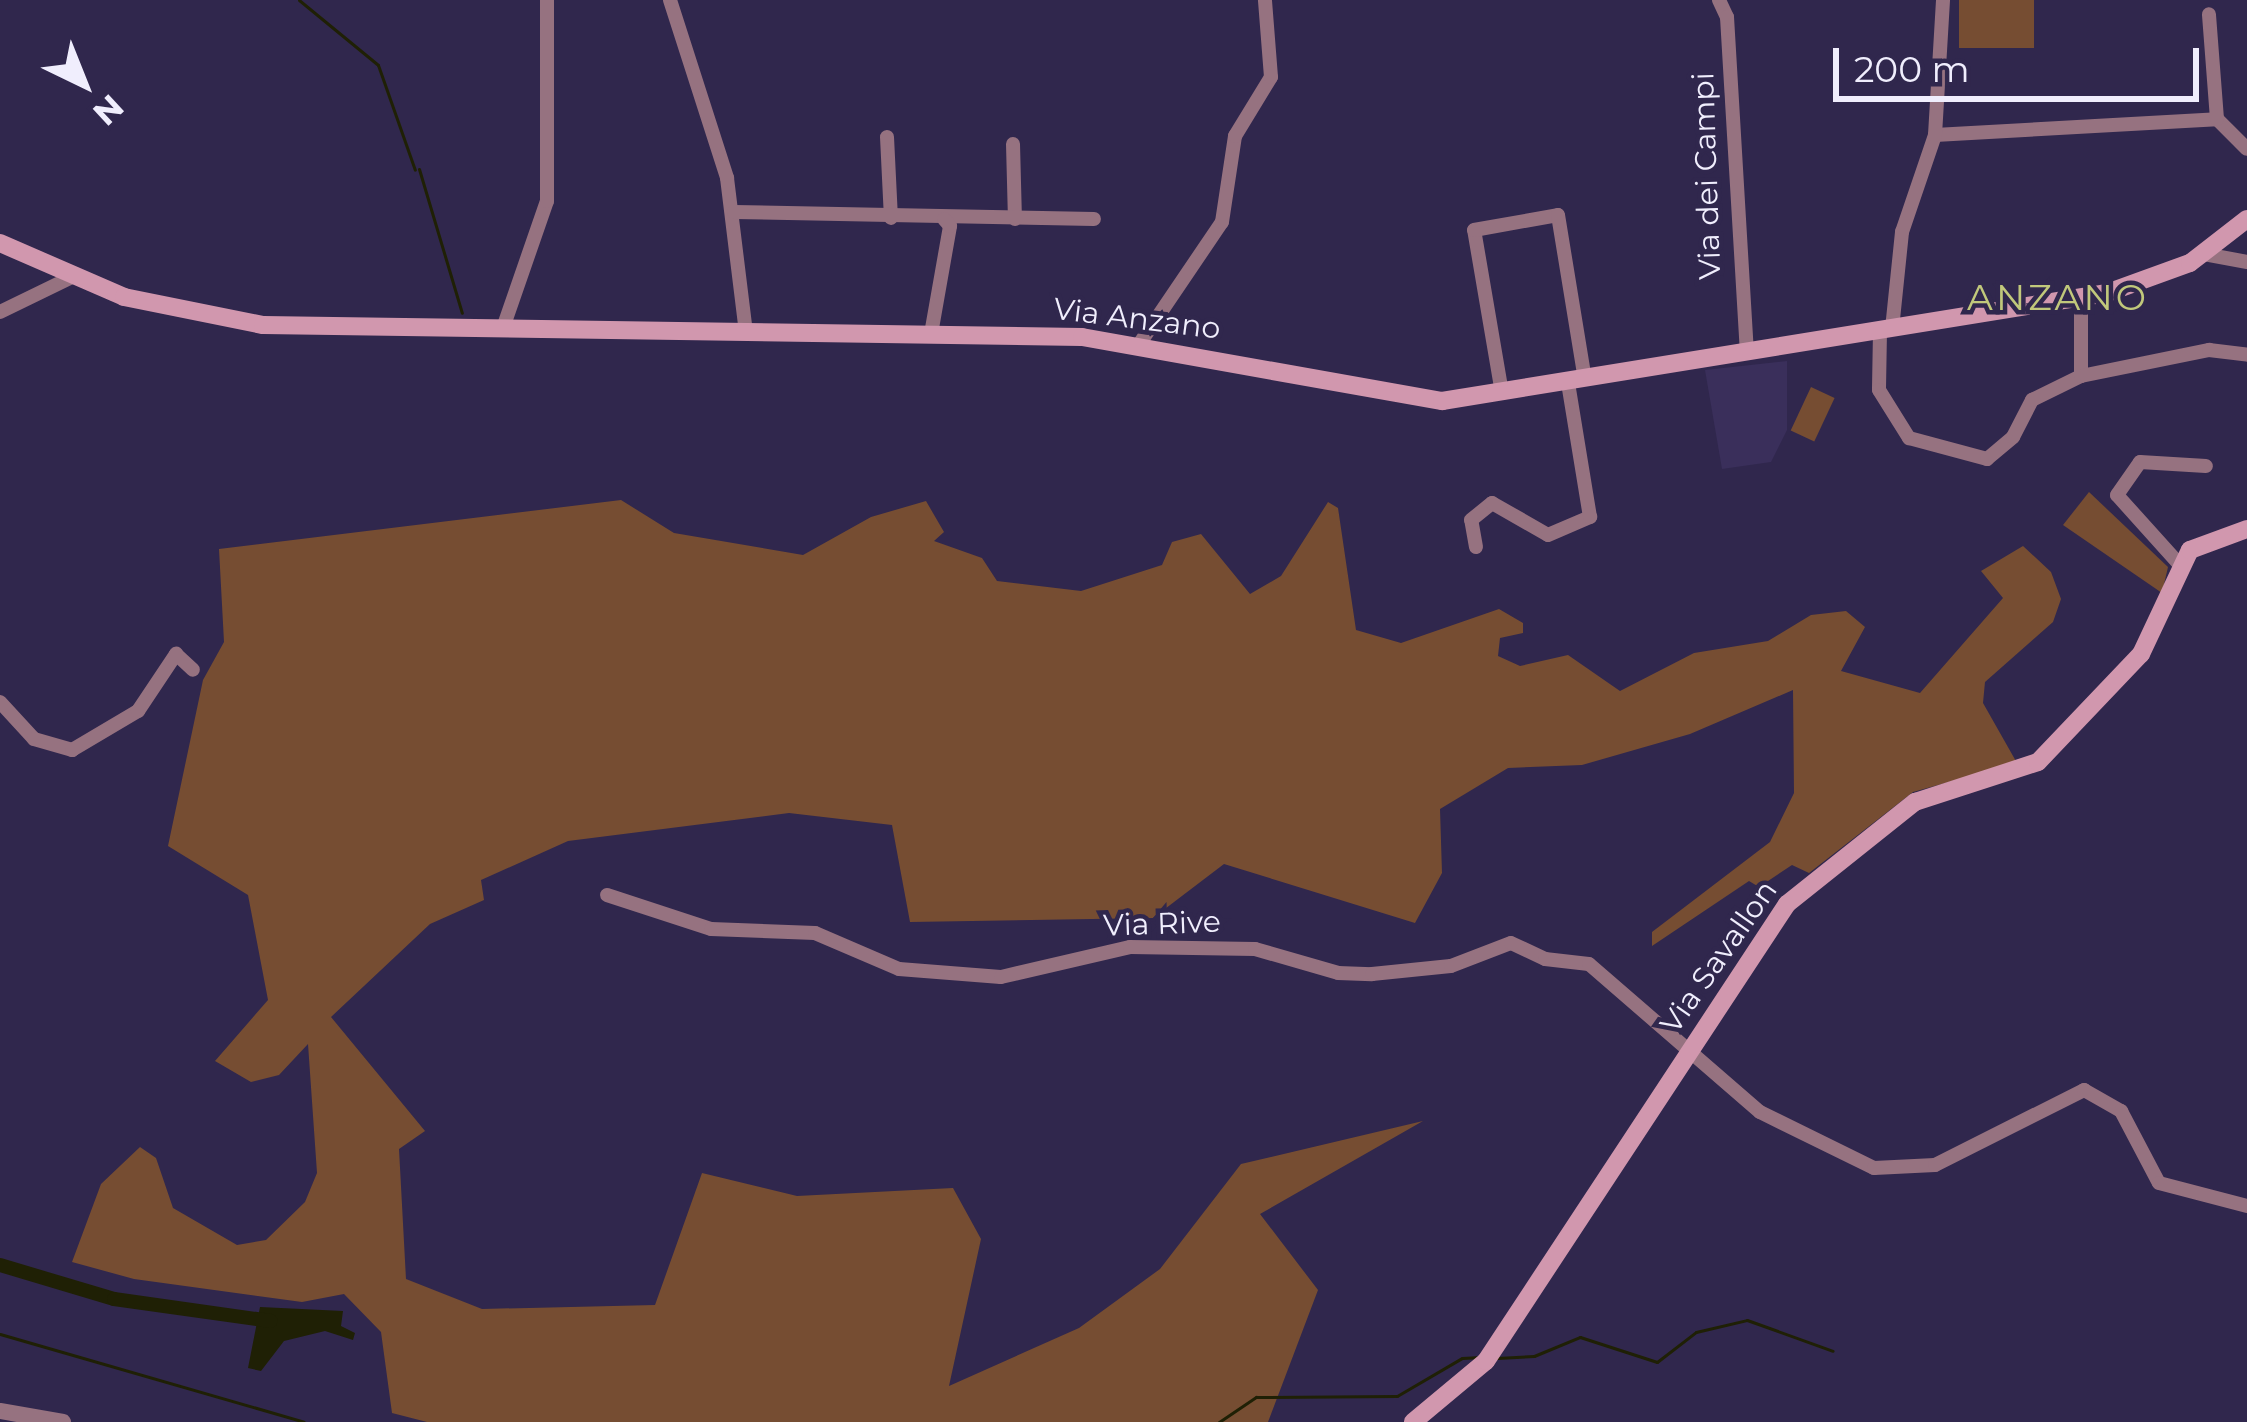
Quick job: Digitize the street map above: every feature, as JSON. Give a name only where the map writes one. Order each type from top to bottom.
[{"type":"main road","name":"Via Anzano","points":[[0,243],[72,277],[144,303],[240,322],[931,334],[1140,343],[1414,398],[1502,393],[2081,298],[2144,283],[2204,254],[2247,219]]},
{"type":"main road","points":[[2180,566],[2204,538],[2247,529]]},
{"type":"main road","name":"Via Savallon","points":[[1412,1422],[1489,1355],[1800,890],[1915,802],[2026,771],[2055,748],[2140,654],[2180,566]]},
{"type":"street","points":[[502,328],[547,201],[547,0]]},
{"type":"street","points":[[670,0],[734,212],[746,332]]},
{"type":"street","points":[[1140,343],[1222,222],[1235,136],[1271,77],[1264,0]]},
{"type":"street","name":"Via dei Campi","points":[[1719,0],[1727,17],[1747,352]]},
{"type":"street","points":[[1943,0],[1935,136],[1902,232],[1880,390],[1909,438],[1974,459],[2004,450],[2032,400],[2081,376],[2209,350],[2247,355]]},
{"type":"street","points":[[2209,14],[2218,119],[2247,149]]},
{"type":"street","points":[[1935,136],[2218,119]]},
{"type":"street","points":[[887,137],[891,218]]},
{"type":"street","points":[[1013,145],[1015,219]]},
{"type":"street","points":[[734,212],[1094,219]]},
{"type":"street","points":[[1476,548],[1471,520],[1492,503],[1548,535],[1590,517],[1558,215],[1474,230],[1502,393]]},
{"type":"street","points":[[931,334],[950,226],[944,219]]},
{"type":"street","points":[[2204,254],[2247,262]]},
{"type":"street","points":[[0,311],[72,277]]},
{"type":"street","points":[[2081,298],[2081,376]]},
{"type":"street","points":[[2180,566],[2117,495],[2140,462],[2206,466]]},
{"type":"street","points":[[0,702],[34,739],[72,750],[139,711],[176,654],[194,670]]},
{"type":"street","name":"Via Rive","points":[[607,895],[711,929],[815,933],[899,969],[1001,977],[1130,947],[1255,949],[1338,974],[1372,974],[1451,966],[1511,943],[1545,959],[1589,964],[1777,1123],[1893,1172],[1966,1153],[2084,1090],[2100,1093],[2129,1122],[2145,1167],[2177,1193],[2247,1206]]},
{"type":"street","points":[[0,1411],[63,1422]]},
{"type":"shaded area","points":[[1959,0],[2034,0],[2034,48],[1959,48]]},
{"type":"shaded area","points":[[1787,361],[1787,430],[1771,462],[1722,469],[1705,370]]},
{"type":"shaded area","points":[[1811,387],[1835,398],[1814,441],[1791,431]]},
{"type":"shaded area","points":[[2089,492],[2168,567],[2162,593],[2063,525]]},
{"type":"shaded area","points":[[621,500],[674,533],[803,555],[871,517],[926,501],[944,532],[934,541],[982,558],[997,581],[1081,591],[1162,565],[1172,542],[1201,534],[1250,594],[1281,576],[1328,502],[1338,508],[1356,630],[1401,643],[1499,609],[1523,623],[1523,633],[1500,638],[1498,656],[1520,666],[1568,655],[1620,691],[1694,653],[1768,641],[1811,615],[1846,611],[1865,627],[1841,671],[1920,693],[2003,598],[1981,571],[2023,546],[2051,572],[2061,599],[2053,622],[1985,682],[1983,703],[2017,763],[1913,792],[1809,873],[1792,865],[1759,887],[1749,881],[1652,946],[1652,932],[1770,842],[1794,793],[1793,690],[1690,734],[1582,765],[1508,768],[1440,809],[1442,873],[1415,923],[1224,864],[1153,918],[910,922],[892,825],[789,813],[568,841],[481,880],[484,900],[430,924],[331,1017],[425,1131],[399,1149],[406,1279],[482,1309],[655,1305],[702,1173],[797,1196],[953,1188],[981,1239],[949,1386],[1079,1328],[1160,1269],[1241,1164],[1423,1121],[1260,1214],[1318,1290],[1268,1422],[427,1422],[392,1413],[381,1332],[344,1294],[302,1302],[134,1279],[72,1262],[101,1184],[140,1147],[156,1158],[173,1208],[237,1245],[266,1240],[305,1202],[317,1173],[308,1044],[279,1075],[251,1082],[215,1061],[268,1000],[248,895],[168,846],[203,680],[224,642],[219,549]]},
{"type":"shaded area","points":[[260,1307],[343,1311],[341,1326],[355,1333],[353,1340],[325,1331],[284,1341],[261,1371],[248,1368]]},
{"type":"waterway","points":[[299,0],[378,65],[415,170]]},
{"type":"waterway","points":[[419,169],[462,313]]},
{"type":"waterway","points":[[0,1265],[114,1299],[270,1321]]},
{"type":"waterway","points":[[1497,1358],[1534,1356],[1580,1337],[1657,1362],[1696,1332],[1747,1320],[1833,1351]]},
{"type":"waterway","points":[[0,1334],[304,1422]]},
{"type":"waterway","points":[[1219,1422],[1256,1397],[1397,1396],[1462,1358],[1481,1357]]},
{"type":"district","name":"ANZANO","points":[[2058,298]]}]
